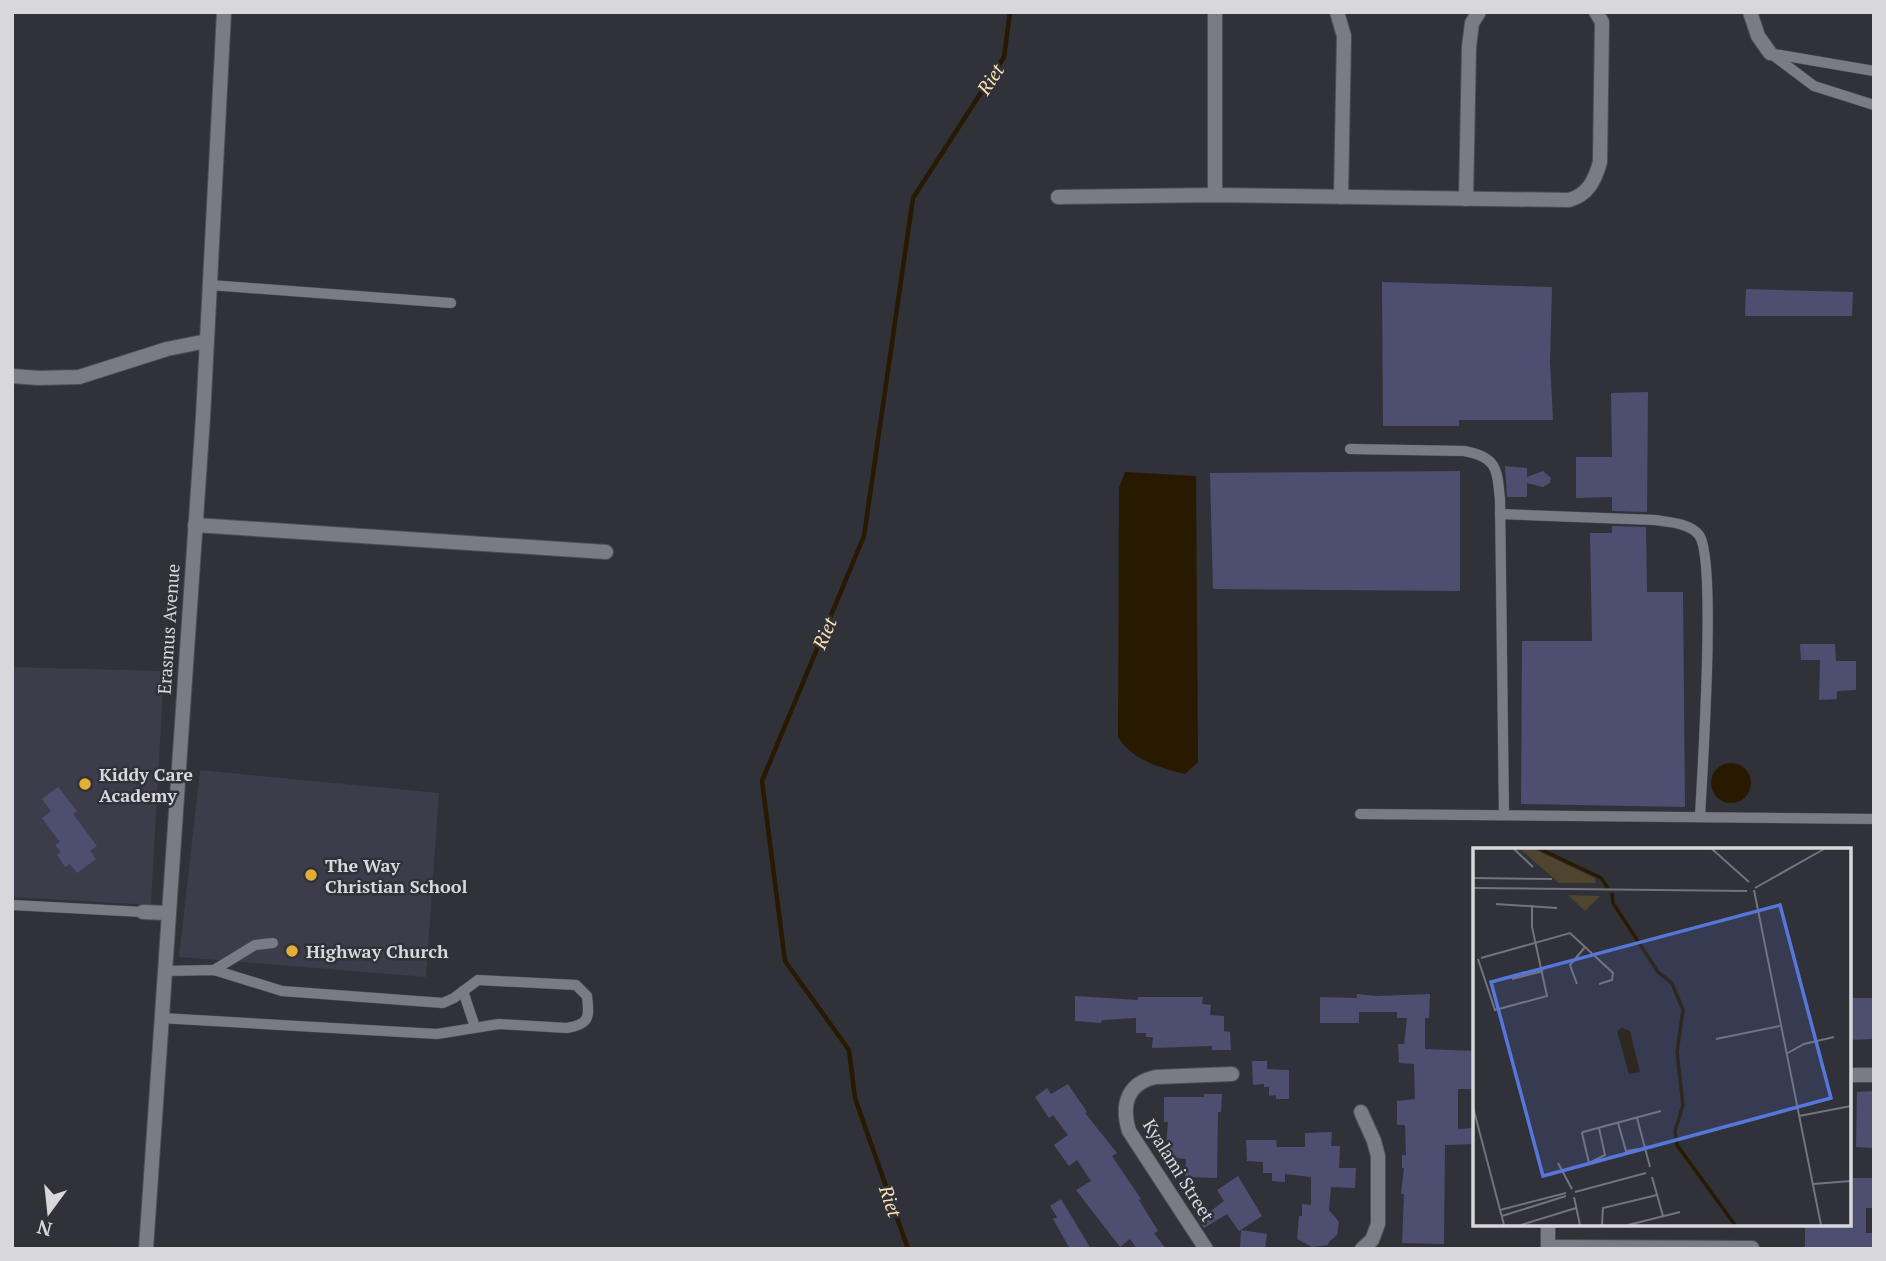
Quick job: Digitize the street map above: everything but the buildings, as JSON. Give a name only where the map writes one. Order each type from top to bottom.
[{"type":"street","name":"Erasmus Avenue","points":[[146,1249],[207,341],[224,12]]},
{"type":"street","points":[[1215,12],[1215,195]]},
{"type":"street","points":[[1337,12],[1344,36],[1341,197]]},
{"type":"street","points":[[1466,199],[1469,47],[1472,23],[1479,12]]},
{"type":"street","points":[[1058,197],[1215,195],[1578,198],[1588,190],[1597,175],[1600,162],[1602,22],[1596,12]]},
{"type":"street","points":[[1751,12],[1758,36],[1770,53]]},
{"type":"street","points":[[12,376],[79,377],[167,349],[207,341]]},
{"type":"street","points":[[195,525],[606,552]]},
{"type":"street","points":[[143,912],[167,913]]},
{"type":"street","name":"Kyalami Street","points":[[1206,1249],[1129,1131],[1125,1118],[1126,1101],[1144,1079],[1233,1074]]},
{"type":"street","points":[[1851,1075],[1874,1075]]},
{"type":"street","points":[[1361,1112],[1377,1149],[1378,1179],[1378,1224],[1372,1240],[1362,1249]]},
{"type":"street","points":[[1548,1226],[1548,1248],[1752,1248]]},
{"type":"lane","points":[[1770,53],[1874,71]]},
{"type":"lane","points":[[1770,53],[1814,86],[1874,105]]},
{"type":"lane","points":[[210,285],[450,303]]},
{"type":"lane","points":[[1350,449],[1464,452],[1480,454],[1494,467],[1500,514],[1504,816]]},
{"type":"lane","points":[[1500,514],[1655,520],[1675,523],[1698,534],[1704,545],[1707,658],[1700,817]]},
{"type":"lane","points":[[1360,814],[1874,819]]},
{"type":"lane","points":[[12,905],[143,912]]},
{"type":"lane","points":[[214,970],[255,945],[273,943]]},
{"type":"lane","points":[[161,1018],[437,1034],[499,1024],[567,1028],[586,1021],[589,1014],[587,996],[576,985],[478,980],[443,1003],[292,992],[269,988],[214,970],[164,971]]},
{"type":"lane","points":[[463,991],[475,1027]]},
{"type":"shaded area","points":[[1125,472],[1196,476],[1198,762],[1185,774],[1157,766],[1139,757],[1118,737],[1119,488]]},
{"type":"shaded area","name":"Kiddy Care Academy","points":[[12,667],[164,671],[151,905],[12,897]]},
{"type":"shaded area","points":[[1731,763],[1739,764],[1745,769],[1750,775],[1750,791],[1745,797],[1739,802],[1731,803],[1723,802],[1717,797],[1712,791],[1711,783],[1712,775],[1717,769],[1723,764]]},
{"type":"shaded area","name":"The Way Christian School","points":[[200,770],[439,793],[426,977],[179,957]]},
{"type":"waterway","name":"Riet","points":[[908,1249],[855,1098],[849,1050],[785,961],[762,781],[864,536],[913,198],[1004,57],[1010,12]]},
{"type":"place","name":"Kiddy Care Academy","points":[[85,784]]},
{"type":"place","name":"The Way Christian School","points":[[311,875]]},
{"type":"place","name":"Highway Church","points":[[292,951]]}]
